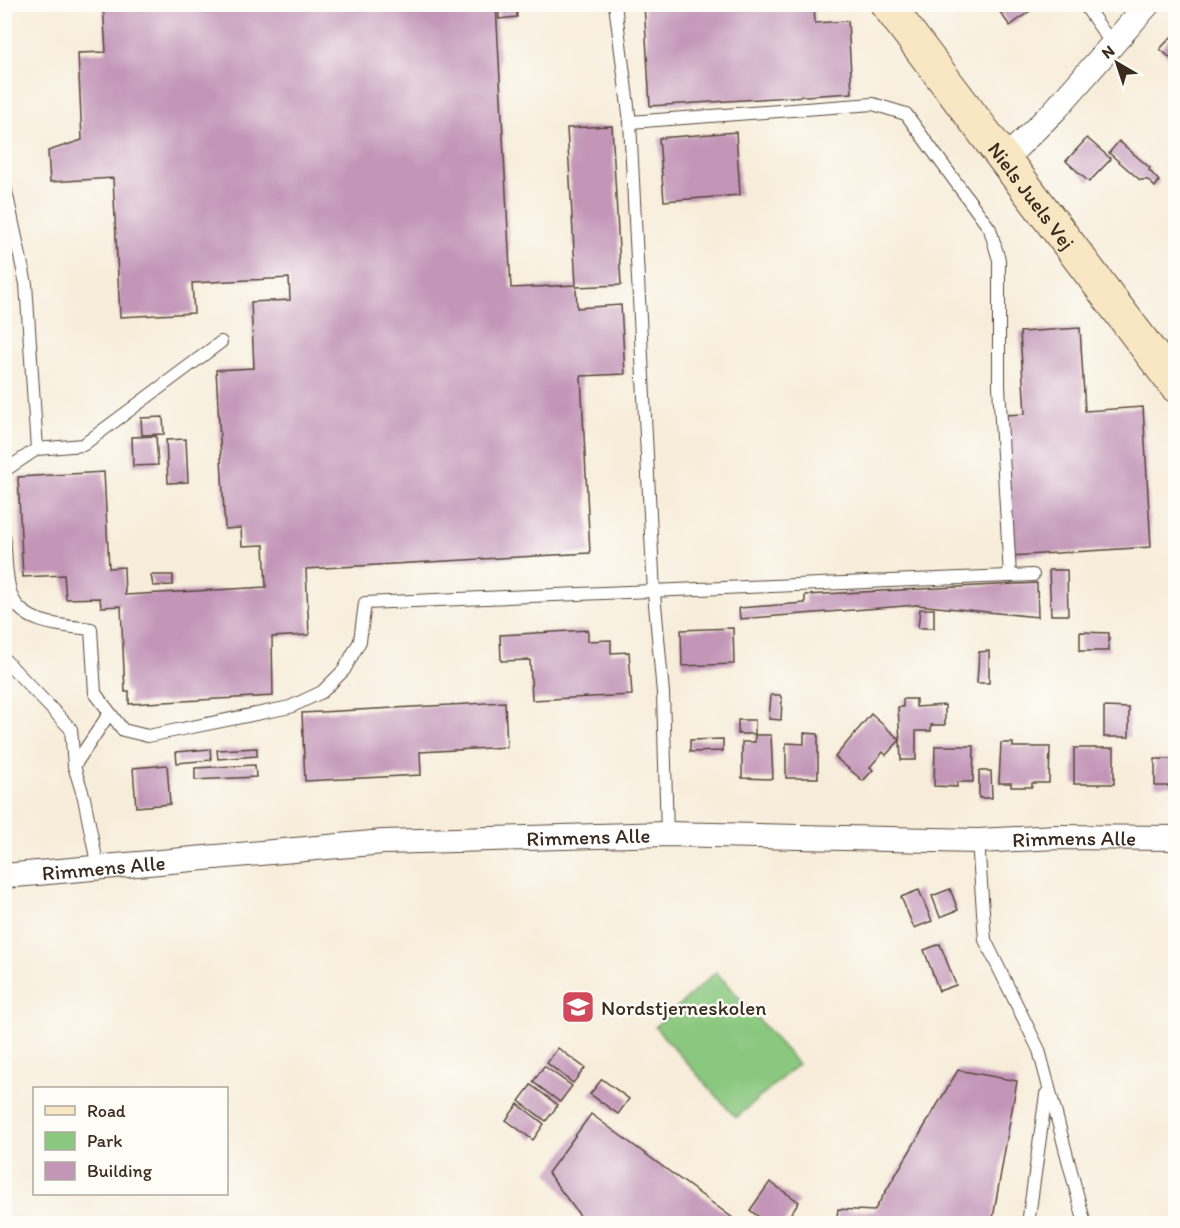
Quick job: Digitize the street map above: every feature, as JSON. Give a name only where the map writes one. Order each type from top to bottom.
[{"type":"street","name":"Niels Juels Vej","points":[[886,4],[1176,387]]},
{"type":"street","points":[[1004,160],[1055,110],[1148,4]]},
{"type":"street","name":"Rimmens Alle","points":[[4,876],[383,842],[667,834],[978,841],[1064,837],[1176,838]]},
{"type":"lane","points":[[615,4],[630,122],[654,593],[663,693],[667,834]]},
{"type":"lane","points":[[1084,4],[1112,44]]},
{"type":"lane","points":[[630,122],[873,104],[906,114],[990,229],[999,260],[999,366],[1010,576]]},
{"type":"lane","points":[[4,182],[26,284],[37,449]]},
{"type":"lane","points":[[4,471],[37,449],[83,445],[221,342]]},
{"type":"lane","points":[[4,536],[12,597],[27,615],[53,624],[91,629],[95,693],[123,730],[148,736],[291,707],[322,692],[344,670],[360,641],[365,603],[654,593],[1033,575]]},
{"type":"lane","points":[[4,659],[71,729],[74,766],[84,798],[98,868]]},
{"type":"lane","points":[[74,766],[109,714]]},
{"type":"lane","points":[[978,841],[985,940],[1039,1050],[1084,1224]]},
{"type":"lane","points":[[1029,1224],[1047,1087]]},
{"type":"green space","points":[[716,972],[798,1064],[736,1118],[655,1027]]},
{"type":"building","points":[[103,4],[496,4],[511,288],[576,285],[567,128],[612,126],[621,285],[576,287],[577,308],[621,305],[625,374],[581,376],[590,553],[306,569],[309,635],[272,637],[273,696],[129,704],[129,691],[125,692],[121,606],[101,607],[100,598],[66,599],[64,575],[23,577],[18,477],[104,472],[109,568],[124,567],[125,595],[266,587],[264,545],[242,546],[241,528],[225,529],[216,370],[254,368],[251,302],[290,300],[289,278],[192,283],[194,313],[120,317],[113,178],[50,182],[48,151],[82,140],[78,53],[106,52]]},
{"type":"building","points":[[644,4],[814,4],[815,23],[848,21],[852,93],[650,106]]},
{"type":"building","points":[[994,4],[1039,4],[1010,26]]},
{"type":"building","points":[[516,5],[517,17],[499,19],[498,6]]},
{"type":"building","points":[[1176,32],[1176,63],[1160,49]]},
{"type":"building","points":[[736,132],[740,195],[664,201],[659,138]]},
{"type":"building","points":[[1087,138],[1111,159],[1089,182],[1066,161]]},
{"type":"building","points":[[1119,141],[1150,168],[1149,170],[1159,181],[1155,187],[1148,180],[1140,180],[1109,153]]},
{"type":"building","points":[[1080,328],[1085,411],[1143,407],[1151,547],[1011,556],[1003,415],[1025,414],[1020,332]]},
{"type":"building","points":[[163,417],[164,434],[142,435],[141,418]]},
{"type":"building","points":[[156,436],[158,465],[133,466],[132,437]]},
{"type":"building","points":[[186,439],[188,482],[168,483],[166,440]]},
{"type":"building","points":[[1049,570],[1067,570],[1068,615],[1051,615]]},
{"type":"building","points":[[151,575],[173,575],[173,585],[153,586]]},
{"type":"building","points":[[1037,583],[1038,617],[917,605],[740,619],[739,608],[805,603],[805,595]]},
{"type":"building","points":[[920,609],[934,609],[934,628],[918,628]]},
{"type":"building","points":[[733,628],[734,664],[682,666],[681,630]]},
{"type":"building","points":[[588,630],[588,641],[611,640],[611,653],[629,652],[632,695],[532,700],[530,660],[501,661],[500,635]]},
{"type":"building","points":[[1080,632],[1109,633],[1109,651],[1080,651]]},
{"type":"building","points":[[989,651],[989,683],[977,683],[979,652]]},
{"type":"building","points":[[771,695],[780,695],[782,700],[781,720],[769,719]]},
{"type":"building","points":[[903,699],[916,699],[916,707],[945,705],[945,725],[931,725],[931,731],[916,731],[916,760],[901,760],[898,707],[903,707]]},
{"type":"building","points":[[505,702],[507,747],[420,752],[421,775],[305,781],[302,713]]},
{"type":"building","points":[[1104,707],[1129,708],[1129,737],[1104,737]]},
{"type":"building","points":[[871,714],[900,740],[886,755],[883,752],[870,767],[873,770],[863,781],[835,757]]},
{"type":"building","points":[[738,720],[755,720],[755,734],[738,734]]},
{"type":"building","points":[[804,733],[818,734],[818,778],[786,778],[786,743],[804,744]]},
{"type":"building","points":[[755,735],[771,735],[773,779],[742,778],[742,742],[755,742]]},
{"type":"building","points":[[723,739],[723,751],[690,752],[690,740]]},
{"type":"building","points":[[1001,743],[1013,743],[1013,747],[1050,747],[1049,783],[1032,783],[1032,787],[1011,787],[1011,783],[999,783]]},
{"type":"building","points":[[935,746],[974,746],[973,782],[957,782],[957,787],[934,786]]},
{"type":"building","points":[[257,748],[257,756],[218,759],[217,750]]},
{"type":"building","points":[[1074,748],[1114,748],[1114,784],[1074,784]]},
{"type":"building","points":[[210,749],[211,760],[177,763],[176,752]]},
{"type":"building","points":[[1155,759],[1176,759],[1176,786],[1155,786]]},
{"type":"building","points":[[167,765],[170,804],[136,807],[133,768]]},
{"type":"building","points":[[255,765],[256,777],[195,780],[195,768]]},
{"type":"building","points":[[979,771],[991,771],[992,798],[979,798]]},
{"type":"building","points":[[950,889],[958,910],[940,917],[932,896]]},
{"type":"building","points":[[919,890],[932,921],[914,928],[901,897]]},
{"type":"building","points":[[940,944],[956,985],[939,991],[924,950]]},
{"type":"building","points":[[558,1048],[585,1068],[573,1083],[547,1063]]},
{"type":"building","points":[[544,1066],[572,1086],[560,1102],[533,1082]]},
{"type":"building","points":[[958,1070],[1017,1081],[992,1224],[836,1224],[838,1209],[874,1211]]},
{"type":"building","points":[[602,1079],[629,1099],[618,1114],[590,1094]]},
{"type":"building","points":[[531,1085],[558,1105],[546,1121],[519,1101]]},
{"type":"building","points":[[518,1104],[544,1124],[533,1140],[506,1120]]},
{"type":"building","points":[[591,1114],[741,1224],[586,1224],[548,1173]]},
{"type":"building","points":[[770,1182],[799,1202],[783,1224],[768,1224],[750,1210]]},
{"type":"place","name":"Nordstjerneskolen","points":[[578,1007]]}]
